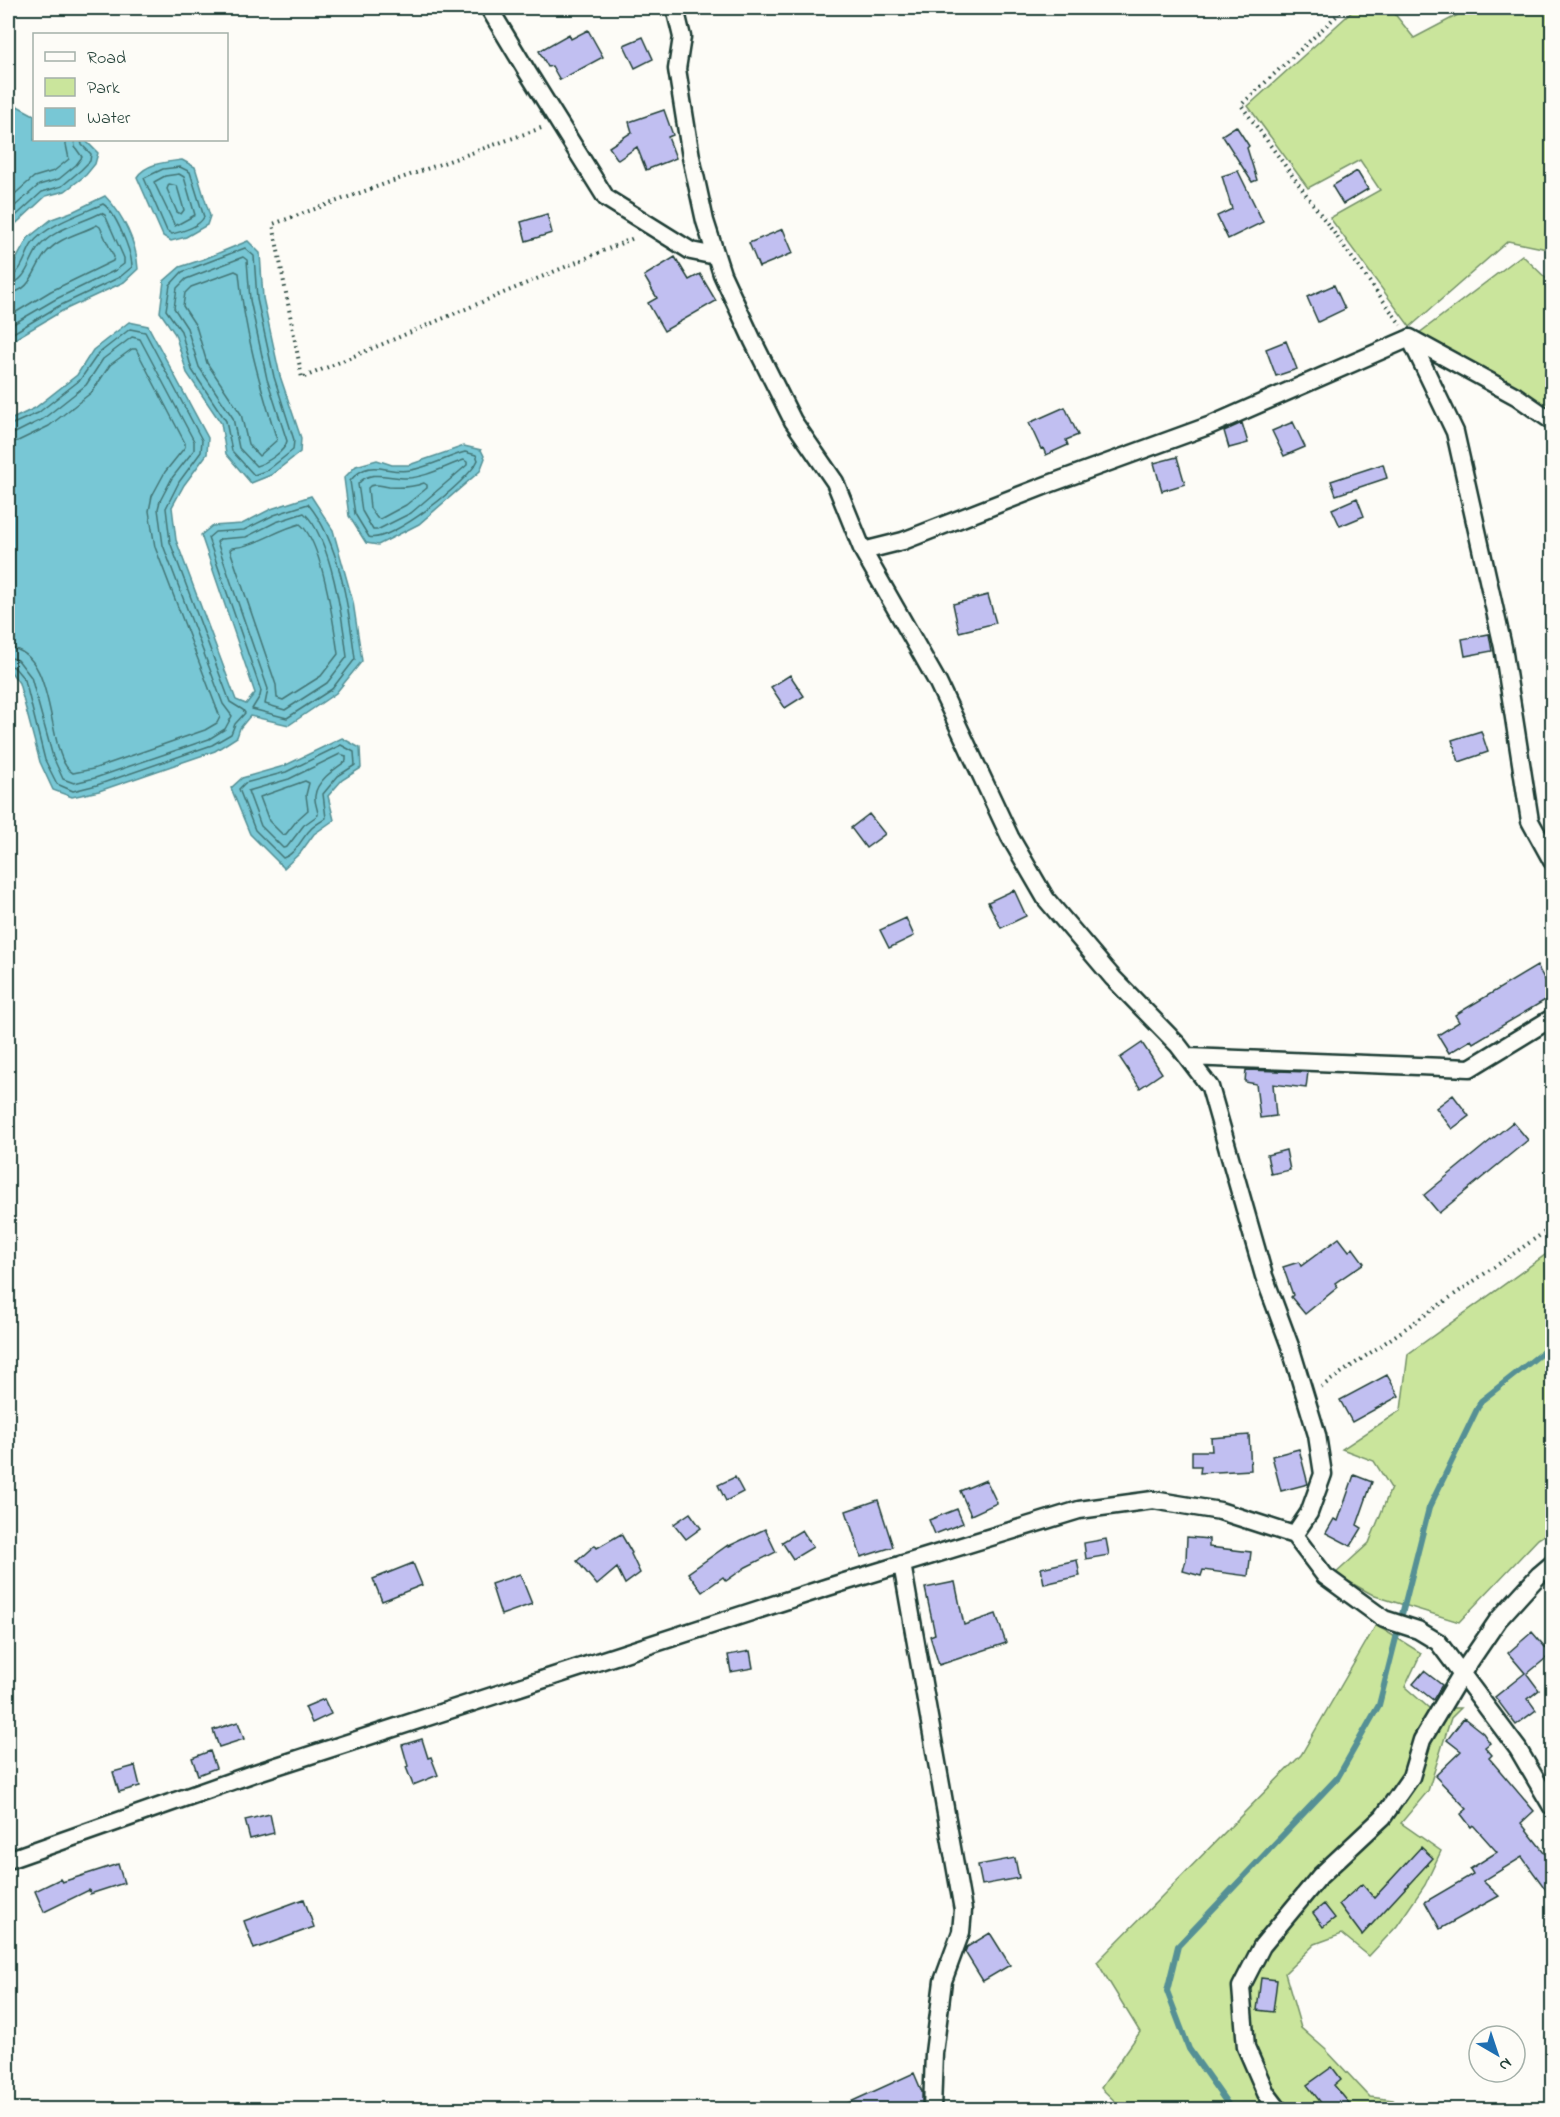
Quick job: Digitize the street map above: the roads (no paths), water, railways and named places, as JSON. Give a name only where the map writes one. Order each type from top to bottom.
[{"type":"street","points":[[489,8],[606,198],[691,251],[716,256]]},
{"type":"street","points":[[675,8],[682,37],[677,69],[691,157],[705,221],[722,274],[793,421],[835,482],[863,551],[938,683],[1010,837],[1046,898],[1113,978],[1178,1045],[1210,1088],[1264,1276],[1290,1346],[1317,1435],[1323,1474],[1310,1513],[1294,1535]]},
{"type":"street","points":[[863,551],[903,541],[1049,484],[1211,425],[1410,338]]},
{"type":"street","points":[[1410,338],[1516,396],[1552,420]]},
{"type":"street","points":[[1410,338],[1455,432],[1503,647],[1530,821],[1552,861]]},
{"type":"street","points":[[1188,1057],[1470,1068],[1552,1018]]},
{"type":"street","points":[[8,1860],[264,1770],[902,1564],[1079,1510],[1153,1500],[1220,1511],[1294,1535],[1325,1575],[1384,1619],[1418,1630],[1438,1642],[1518,1749],[1552,1807]]},
{"type":"street","points":[[902,1564],[963,1910],[961,1932],[942,1981],[934,2053],[932,2109]]},
{"type":"street","points":[[1279,2109],[1266,2093],[1246,2047],[1241,1987],[1262,1946],[1320,1876],[1383,1817],[1411,1777],[1422,1740],[1462,1673],[1498,1620],[1552,1564]]},
{"type":"water","points":[[8,101],[33,114],[33,141],[86,141],[98,153],[95,164],[86,175],[65,191],[46,196],[8,231]]},
{"type":"water","points":[[182,160],[195,167],[210,216],[207,225],[186,237],[171,241],[163,236],[137,177],[151,166]]},
{"type":"water","points":[[105,196],[118,211],[128,230],[135,250],[138,269],[124,282],[62,311],[8,343],[8,274],[28,238],[52,219]]},
{"type":"water","points":[[248,241],[260,253],[263,298],[280,376],[301,438],[300,452],[271,475],[251,483],[226,454],[221,423],[187,373],[175,334],[160,312],[164,281],[180,267]]},
{"type":"water","points":[[129,322],[148,326],[208,438],[207,454],[184,485],[172,507],[176,540],[236,700],[246,704],[255,693],[201,535],[212,526],[242,524],[271,509],[311,496],[333,530],[353,602],[362,661],[336,693],[289,725],[250,716],[240,728],[237,737],[215,751],[99,791],[72,797],[53,790],[40,762],[19,683],[8,668],[8,421],[35,408],[77,375],[93,350]]},
{"type":"water","points":[[464,446],[481,450],[485,458],[480,471],[419,524],[378,545],[366,543],[349,516],[344,478],[356,466],[377,460],[392,465],[409,465]]},
{"type":"water","points":[[342,738],[360,748],[361,768],[342,780],[328,796],[334,820],[314,834],[301,852],[284,868],[250,834],[231,788],[242,778],[284,766]]},
{"type":"waterway","points":[[1232,2110],[1189,2049],[1167,1991],[1178,1946],[1338,1777],[1379,1705],[1429,1508],[1481,1401],[1552,1345]]}]
